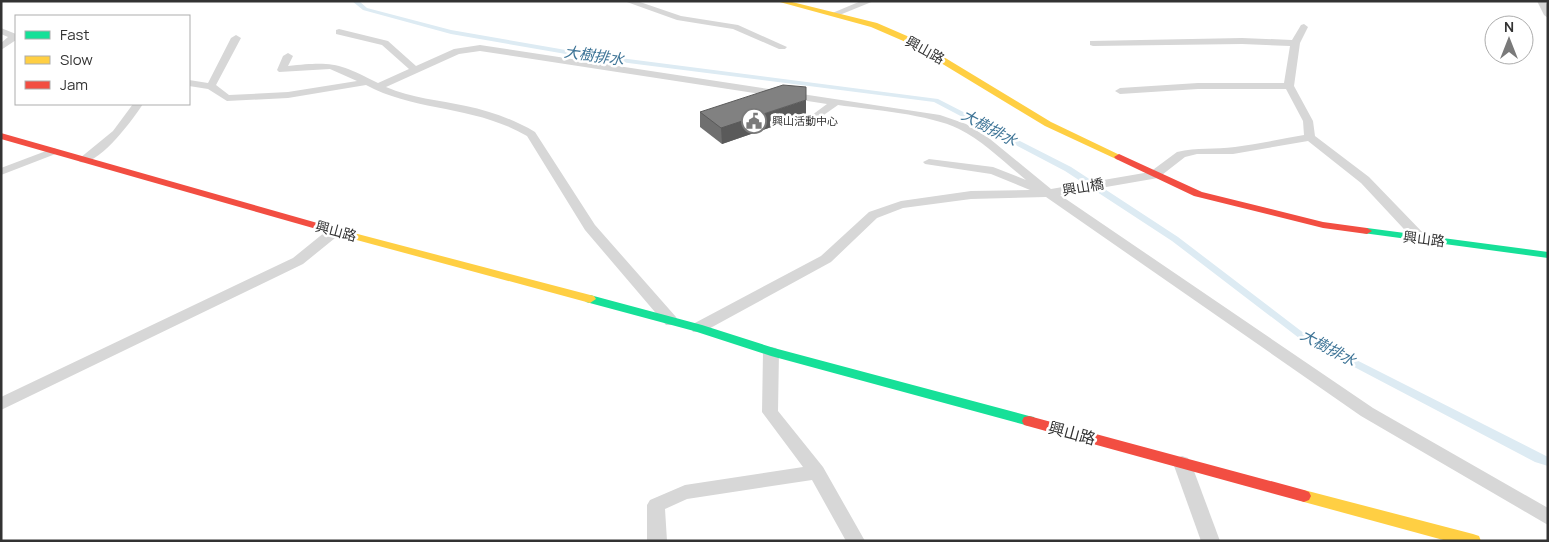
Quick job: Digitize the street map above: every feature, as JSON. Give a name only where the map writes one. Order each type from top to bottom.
[{"type":"street","name":"興山路","points":[[779,1],[874,25],[911,41],[1048,124],[1198,194],[1323,225],[1548,255]]},
{"type":"street","name":"興山路","points":[[1,136],[335,231],[698,328],[771,352],[1473,541]]},
{"type":"lane","points":[[628,1],[680,18],[735,27],[782,47]]},
{"type":"lane","points":[[834,14],[870,1]]},
{"type":"lane","points":[[1541,1],[1548,15]]},
{"type":"lane","points":[[1304,27],[1294,43],[1289,86],[1308,121],[1310,136],[1365,180],[1420,239]]},
{"type":"lane","points":[[1,31],[15,37],[1,47]]},
{"type":"lane","points":[[339,32],[385,43],[415,70]]},
{"type":"lane","points":[[211,86],[236,38]]},
{"type":"lane","points":[[1093,43],[1242,41],[1294,43]]},
{"type":"lane","points":[[190,83],[211,86],[226,98],[288,95],[372,85],[415,70],[457,51],[480,48],[936,117],[962,126],[986,141],[1049,193],[1368,412],[1548,517]]},
{"type":"lane","points":[[288,56],[282,70],[333,67],[372,85],[442,105],[496,116],[531,134],[590,227],[671,321]]},
{"type":"lane","points":[[1120,91],[1198,86],[1289,86]]},
{"type":"lane","points":[[808,123],[836,102]]},
{"type":"lane","points":[[84,160],[117,132],[137,105]]},
{"type":"lane","points":[[1154,174],[1181,154],[1197,151],[1234,151],[1310,136]]},
{"type":"lane","points":[[1,172],[54,151]]},
{"type":"lane","points":[[929,162],[993,171],[1049,193]]},
{"type":"lane","name":"興山橋","points":[[698,328],[826,259],[873,215],[901,205],[971,195],[1049,193],[1154,174]]},
{"type":"lane","points":[[1,404],[298,261],[335,231]]},
{"type":"lane","points":[[771,352],[770,412],[817,472],[856,541]]},
{"type":"lane","points":[[1182,463],[1211,541]]},
{"type":"lane","points":[[656,541],[656,505],[685,492],[817,472]]},
{"type":"building","points":[[783,85],[806,87],[806,100],[721,128],[700,112]]},
{"type":"waterway","name":"大樹排水","points":[[355,1],[365,9],[451,32],[589,56],[936,100],[1068,169],[1175,239],[1302,336],[1548,462]]},
{"type":"traffic: fast","points":[[1367,231],[1548,255]]},
{"type":"traffic: fast","points":[[590,299],[698,328],[771,352],[1029,421]]},
{"type":"traffic: slow","points":[[779,1],[874,25],[911,41],[1048,124],[1119,157]]},
{"type":"traffic: slow","points":[[331,230],[590,299]]},
{"type":"traffic: slow","points":[[1304,496],[1473,541]]},
{"type":"traffic: jam","points":[[1,136],[331,230]]},
{"type":"traffic: jam","points":[[1119,157],[1198,194],[1323,225],[1367,231]]},
{"type":"traffic: jam","points":[[1029,421],[1304,496]]},
{"type":"place","name":"興山活動中心","points":[[754,121]]}]
